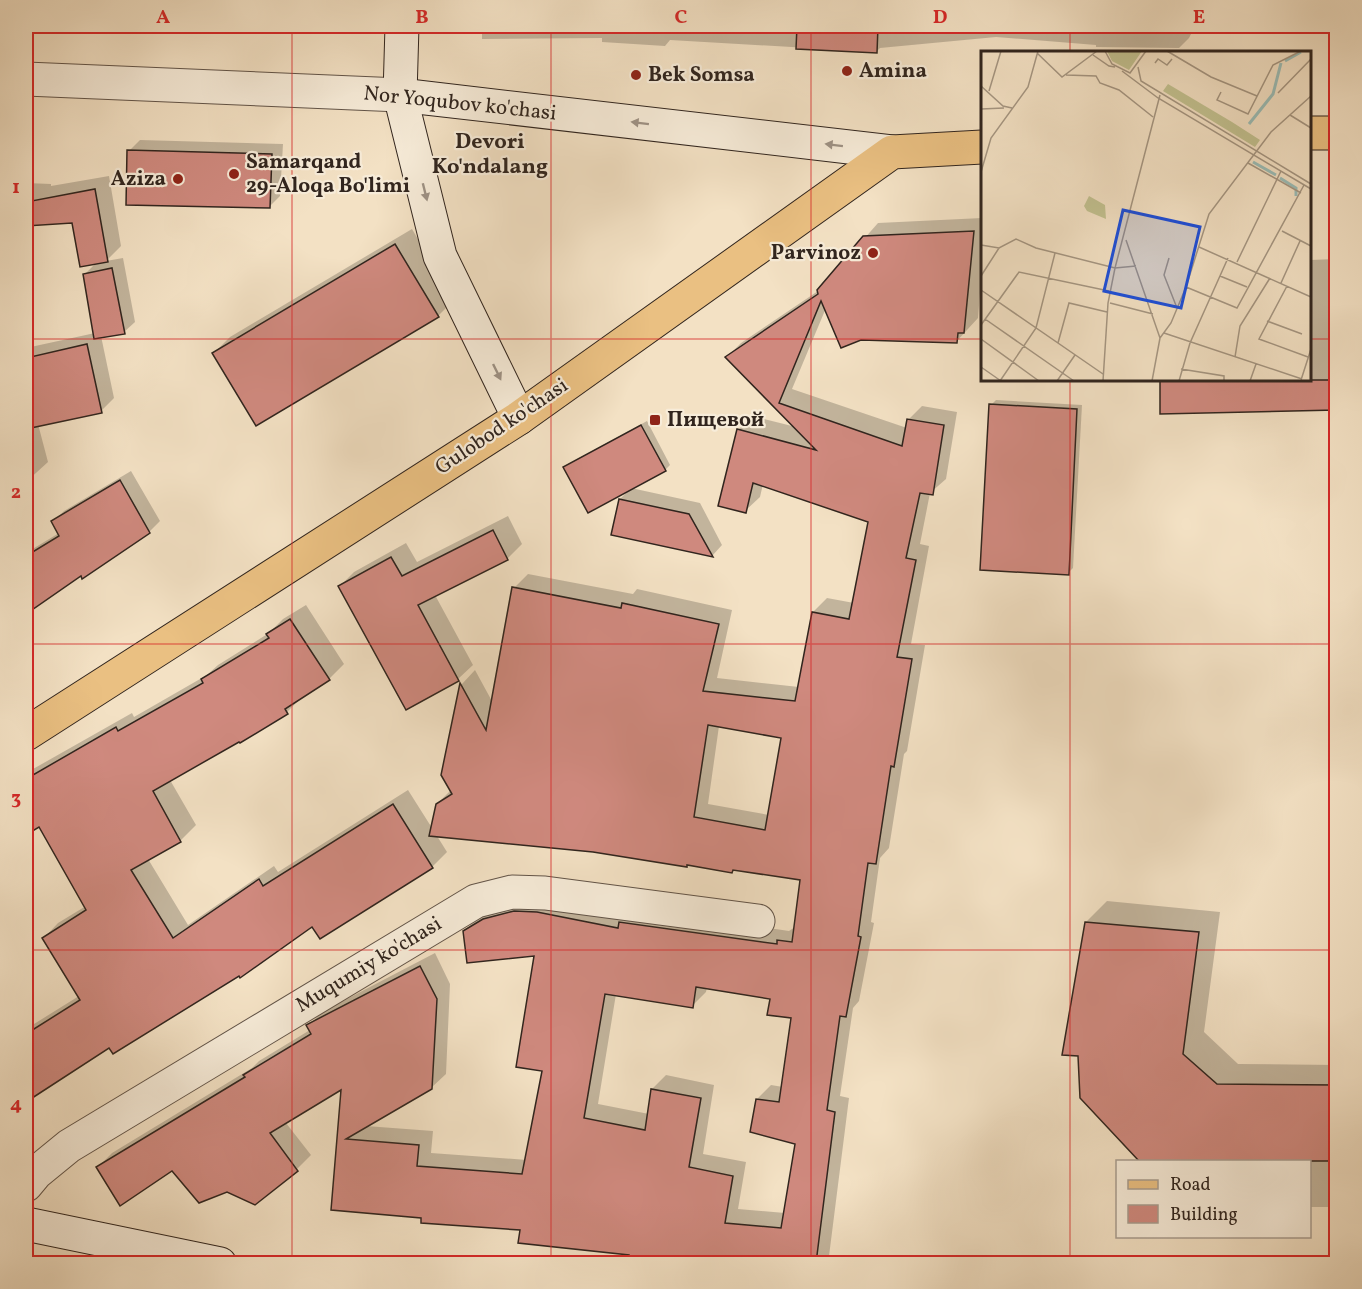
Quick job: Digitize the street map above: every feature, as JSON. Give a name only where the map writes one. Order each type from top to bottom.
[{"type":"main road","points":[[1311,133],[1336,133]]},
{"type":"main road","points":[[892,152],[981,147]]},
{"type":"main road","name":"Gulobod ko'chasi","points":[[26,734],[519,418],[892,152]]},
{"type":"street","points":[[402,26],[400,95],[440,256],[519,418]]},
{"type":"street","name":"Nor Yoqubov ko'chasi","points":[[26,79],[400,95],[892,152]]},
{"type":"street","name":"Muqumiy ko'chasi","points":[[26,1185],[36,1173],[69,1146],[476,901],[512,892],[545,893],[758,921]]},
{"type":"street","points":[[26,1224],[220,1263]]},
{"type":"building","points":[[797,26],[878,26],[877,53],[796,49]]},
{"type":"building","name":"Aziza","points":[[127,150],[272,154],[270,208],[126,205]]},
{"type":"building","points":[[95,189],[108,262],[80,267],[72,223],[26,226],[26,202]]},
{"type":"building","points":[[974,231],[964,333],[958,333],[957,343],[861,340],[841,348],[821,301],[779,403],[902,446],[907,419],[944,425],[933,495],[920,493],[906,558],[916,560],[897,657],[912,659],[894,767],[891,766],[876,864],[868,863],[858,936],[861,937],[846,1017],[840,1016],[827,1110],[835,1112],[816,1263],[679,1263],[629,1258],[629,1255],[518,1243],[520,1230],[421,1223],[421,1218],[331,1210],[341,1090],[270,1133],[298,1171],[255,1205],[227,1192],[199,1203],[172,1171],[120,1206],[96,1167],[245,1077],[243,1075],[311,1034],[306,1025],[420,966],[437,999],[432,1089],[346,1139],[419,1145],[417,1166],[522,1174],[542,1071],[516,1067],[534,956],[467,963],[463,931],[483,919],[514,911],[537,912],[618,928],[619,922],[777,944],[777,940],[792,942],[800,880],[733,870],[732,873],[687,865],[687,867],[593,852],[429,836],[436,804],[452,794],[441,775],[460,683],[486,730],[512,587],[621,608],[622,603],[719,624],[703,691],[795,701],[812,612],[849,619],[868,522],[753,483],[746,513],[718,506],[737,429],[816,450],[725,357],[818,294],[817,290],[863,236]],"holes":[[[708,725],[781,738],[765,830],[694,817]],[[696,987],[770,999],[767,1015],[791,1018],[779,1102],[756,1099],[750,1132],[795,1144],[781,1228],[725,1223],[733,1176],[689,1167],[701,1098],[651,1089],[645,1130],[584,1118],[605,994],[693,1008]]]},
{"type":"building","points":[[395,244],[439,317],[256,426],[212,353]]},
{"type":"building","points":[[112,268],[125,334],[94,339],[83,274]]},
{"type":"building","points":[[87,344],[102,413],[26,429],[26,358]]},
{"type":"building","points":[[1336,380],[1336,410],[1160,414],[1160,381]]},
{"type":"building","points":[[989,404],[1077,409],[1069,575],[980,570]]},
{"type":"building","points":[[641,425],[666,471],[588,513],[563,467]]},
{"type":"building","points":[[120,480],[150,533],[26,614],[26,556],[59,536],[51,521]]},
{"type":"building","points":[[619,499],[689,514],[713,557],[611,535]]},
{"type":"building","points":[[493,530],[508,560],[418,605],[459,681],[406,710],[338,586],[391,557],[402,576]]},
{"type":"building","points":[[290,619],[330,680],[285,709],[288,714],[153,791],[181,842],[131,870],[173,938],[259,879],[263,886],[393,804],[433,868],[320,939],[312,927],[240,978],[239,976],[113,1054],[109,1048],[26,1102],[26,1034],[80,1000],[42,938],[86,910],[39,827],[26,835],[26,779],[116,727],[118,731],[203,683],[201,679],[269,638],[266,634]]},
{"type":"building","points":[[1085,922],[1199,932],[1183,1054],[1217,1084],[1336,1085],[1336,1161],[1138,1160],[1080,1098],[1078,1056],[1062,1055]]},
{"type":"place","name":"Amina","points":[[847,71]]},
{"type":"place","name":"Bek Somsa","points":[[636,75]]},
{"type":"place","name":"Samarqand 29-Aloqa Bo'limi","points":[[234,174]]},
{"type":"place","name":"Aziza","points":[[178,179]]},
{"type":"place","name":"Parvinoz","points":[[873,253]]},
{"type":"place","name":"Пищевой","points":[[655,420]]},
{"type":"district","name":"Devori Ko'ndalang","points":[[490,154]]}]
